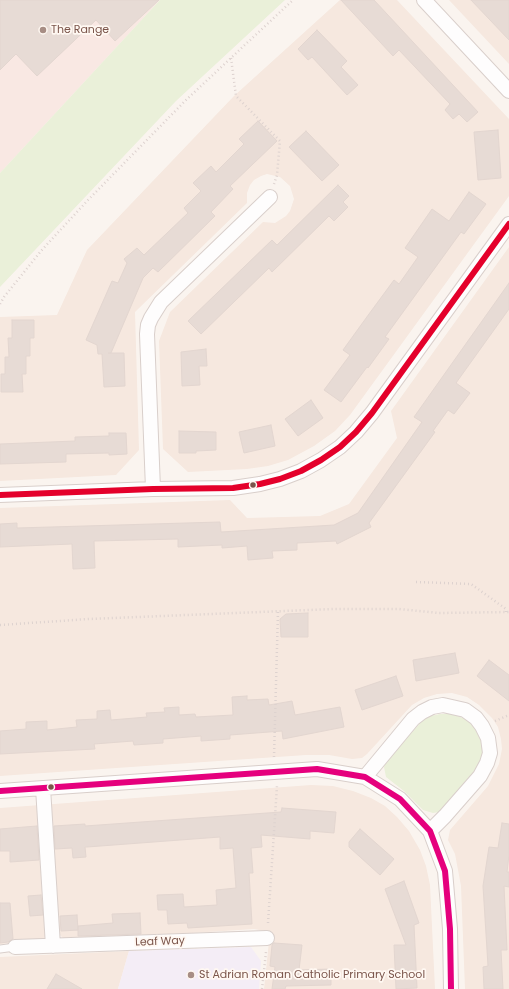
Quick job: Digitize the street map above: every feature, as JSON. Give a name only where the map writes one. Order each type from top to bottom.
[{"type":"street","points":[[424,0],[509,91]]},
{"type":"street","points":[[153,488],[147,334],[151,318],[161,302],[270,198]]},
{"type":"street","points":[[0,494],[153,488],[233,488],[280,479],[301,471],[340,447],[356,432],[509,224]]},
{"type":"street","points":[[364,777],[413,719],[422,712],[432,707],[443,705],[465,710],[476,718],[488,738],[490,753],[487,763],[480,776],[430,831]]},
{"type":"street","points":[[0,791],[317,769],[364,777],[400,799],[430,831],[445,871],[450,929],[451,989]]},
{"type":"street","points":[[43,788],[52,946]]},
{"type":"street","name":"Leaf Way","points":[[16,947],[267,938]]},
{"type":"lane","points":[[0,949],[16,947]]},
{"type":"path","points":[[0,304],[41,251],[88,200],[186,100],[293,0]]},
{"type":"path","points":[[231,58],[236,96],[280,140],[277,176],[270,198]]},
{"type":"path","points":[[416,582],[471,584],[506,609],[507,612]]},
{"type":"path","points":[[0,625],[89,619],[333,609],[399,609],[439,613],[507,612]]},
{"type":"path","points":[[262,989],[267,938],[277,787],[274,756],[278,611]]},
{"type":"shaded area","points":[[0,0],[160,0],[0,173]]},
{"type":"shaded area","points":[[340,0],[397,0],[509,119],[509,196],[350,415],[335,431],[314,446],[288,460],[268,466],[247,469],[188,472],[163,449],[159,341],[170,312],[263,222],[275,223],[286,216],[290,211],[294,199],[290,186],[280,177],[267,174],[261,176],[254,180],[250,185],[247,193],[247,203],[135,312],[139,450],[116,475],[0,481],[0,317],[57,315],[87,250],[234,96]]},
{"type":"shaded area","points":[[449,0],[509,0],[509,64]]},
{"type":"shaded area","points":[[509,247],[509,989],[465,989],[461,886],[455,854],[448,840],[450,830],[488,786],[499,764],[502,749],[501,739],[498,727],[492,718],[479,705],[467,697],[452,693],[437,694],[424,698],[412,705],[362,758],[352,759],[329,755],[306,755],[0,776],[0,508],[230,500],[247,518],[320,516],[349,504],[397,438],[391,411]]},
{"type":"shaded area","points":[[311,785],[333,786],[353,791],[371,798],[385,806],[409,831],[420,850],[426,866],[430,885],[435,989],[264,989],[270,932],[254,929],[66,941],[60,935],[47,936],[38,942],[0,944],[0,808]]},
{"type":"shaded area","name":"St Adrian Roman Catholic Primary School","points":[[251,947],[261,961],[259,989],[118,989],[129,951]]},
{"type":"shaded area","points":[[129,951],[118,989],[0,989],[0,957]]},
{"type":"green space","points":[[160,0],[285,0],[176,101],[0,287],[0,173]]},
{"type":"green space","points":[[440,714],[451,714],[463,718],[470,723],[477,731],[482,743],[482,757],[479,767],[444,808],[439,812],[433,813],[423,810],[404,791],[386,777],[384,767],[387,760],[423,720]]},
{"type":"building","name":"The Range","points":[[0,0],[159,0],[115,41],[96,20],[37,76],[16,54],[0,70]]},
{"type":"building","points":[[341,0],[374,0],[478,112],[467,122],[459,114],[453,119],[445,110],[450,104],[399,50],[393,56]]},
{"type":"building","points":[[471,0],[509,0],[509,40]]},
{"type":"building","points":[[317,30],[347,61],[341,67],[358,85],[347,95],[312,57],[308,60],[298,49]]},
{"type":"building","points":[[258,121],[277,141],[230,186],[233,189],[211,212],[215,216],[158,272],[153,268],[143,278],[111,353],[124,353],[125,386],[104,387],[102,354],[98,354],[97,345],[86,340],[112,281],[118,283],[127,263],[124,259],[137,248],[144,255],[188,213],[184,208],[201,191],[193,183],[211,166],[216,172],[244,144],[239,139]]},
{"type":"building","points":[[498,130],[501,178],[478,180],[474,132]]},
{"type":"building","points":[[306,131],[339,165],[322,181],[289,147]]},
{"type":"building","points":[[338,185],[349,196],[343,202],[348,207],[334,221],[329,216],[272,272],[269,268],[201,334],[188,321],[272,240],[277,245]]},
{"type":"building","points":[[469,192],[486,204],[464,234],[461,232],[385,337],[389,339],[341,402],[324,390],[350,355],[343,350],[394,280],[399,284],[418,257],[405,248],[432,209],[449,221]]},
{"type":"building","points":[[509,283],[509,309],[456,383],[470,393],[454,414],[448,410],[433,431],[435,432],[369,523],[371,527],[337,544],[336,541],[297,543],[297,550],[272,551],[273,558],[248,560],[247,546],[222,548],[222,545],[178,547],[178,539],[94,541],[95,568],[73,569],[72,544],[0,547],[0,524],[17,523],[17,528],[220,522],[221,532],[334,525],[358,513],[422,422],[414,417]]},
{"type":"building","points":[[12,320],[34,320],[34,338],[30,338],[30,356],[26,356],[26,374],[22,374],[23,392],[1,392],[1,374],[5,374],[5,357],[9,357],[8,338],[12,338]]},
{"type":"building","points":[[206,349],[207,366],[199,366],[200,385],[182,386],[181,352]]},
{"type":"building","points":[[311,400],[323,418],[298,436],[285,419]]},
{"type":"building","points":[[271,425],[275,446],[244,453],[239,432]]},
{"type":"building","points":[[179,431],[216,432],[216,450],[196,451],[196,453],[179,453]]},
{"type":"building","points":[[109,433],[126,433],[127,454],[66,454],[66,462],[0,464],[0,444],[75,441],[75,437],[109,436]]},
{"type":"building","points":[[308,613],[308,637],[281,637],[280,619],[286,614]]},
{"type":"building","points":[[455,653],[459,673],[416,681],[413,660]]},
{"type":"building","points":[[489,660],[509,675],[509,701],[477,676]]},
{"type":"building","points":[[396,676],[403,696],[362,710],[355,690]]},
{"type":"building","points":[[247,696],[247,700],[268,699],[269,705],[292,701],[295,715],[340,707],[344,727],[283,739],[282,731],[230,735],[230,739],[201,741],[201,736],[163,739],[163,743],[134,745],[133,741],[94,744],[95,749],[0,754],[0,731],[26,729],[26,722],[47,721],[47,730],[77,727],[76,720],[97,719],[97,711],[110,710],[111,720],[147,717],[146,713],[165,712],[164,708],[179,707],[179,715],[195,714],[196,717],[233,715],[232,697]]},
{"type":"building","points":[[282,808],[336,812],[334,833],[310,831],[310,839],[261,835],[262,847],[251,848],[253,873],[249,873],[252,924],[188,928],[187,923],[168,924],[167,910],[158,910],[157,895],[183,894],[184,907],[217,905],[216,890],[236,888],[233,848],[220,849],[220,837],[85,847],[86,857],[73,858],[72,848],[55,849],[54,826],[85,824],[85,826],[281,812]]},
{"type":"building","points":[[502,823],[509,824],[509,855],[507,872],[509,872],[509,887],[504,886],[507,950],[501,950],[503,989],[484,989],[483,967],[488,966],[483,886],[489,847],[498,848]]},
{"type":"building","points":[[37,826],[39,860],[10,862],[10,851],[0,851],[0,829]]},
{"type":"building","points":[[360,829],[394,859],[380,875],[349,847],[349,842]]},
{"type":"building","points":[[404,881],[419,923],[414,925],[417,988],[396,989],[394,945],[406,945],[385,889]]},
{"type":"building","points":[[41,895],[43,915],[30,916],[28,896]]},
{"type":"building","points":[[0,903],[10,903],[13,939],[8,942],[0,943]]},
{"type":"building","points":[[140,913],[141,934],[78,936],[78,926],[113,923],[112,914]]},
{"type":"building","points":[[77,915],[78,930],[61,931],[60,916]]},
{"type":"building","points":[[274,943],[302,945],[299,970],[331,969],[331,985],[286,986],[285,989],[272,989],[275,967],[270,966],[272,945]]},
{"type":"building","points":[[56,974],[82,989],[47,989]]},
{"type":"transit line","points":[[0,495],[153,489],[233,488],[260,484],[280,479],[301,471],[340,447],[356,432],[372,413],[509,224]]},
{"type":"transit line","points":[[0,791],[317,769],[365,777],[400,799],[430,831],[445,871],[450,929],[451,989]]},
{"type":"place","name":"The Range","points":[[43,30]]},
{"type":"place","name":"St Adrian Roman Catholic Primary School","points":[[191,975]]}]
